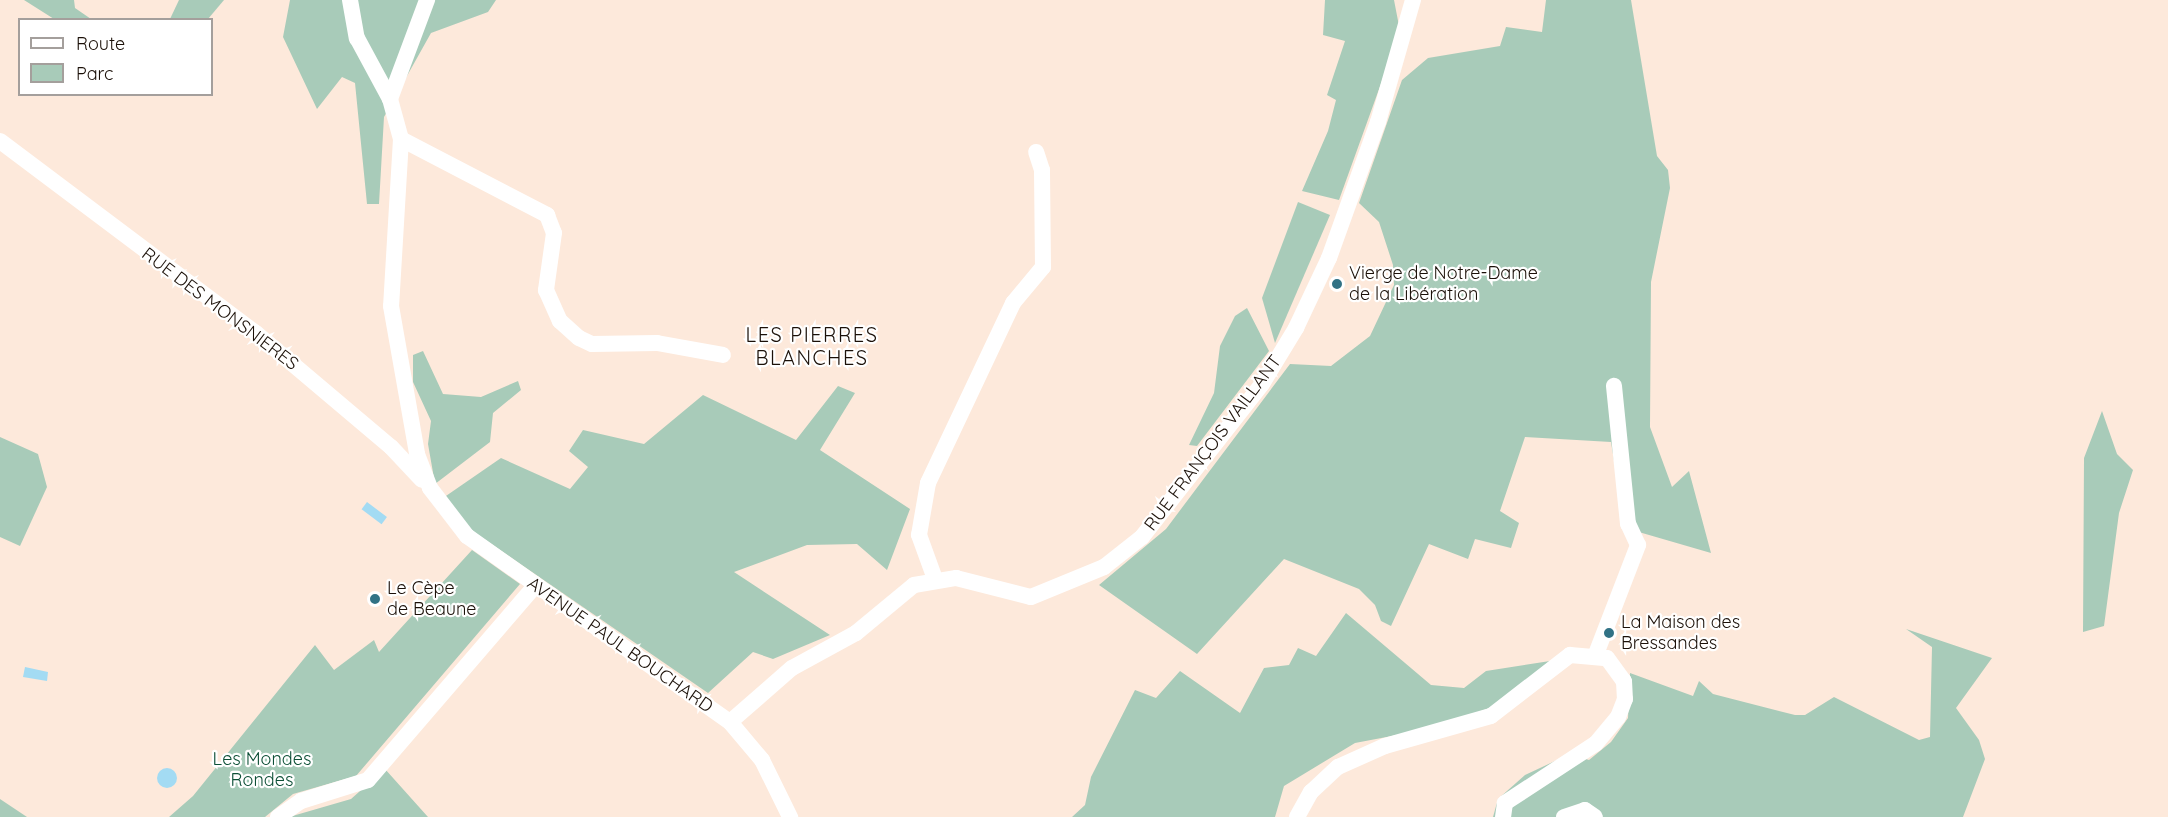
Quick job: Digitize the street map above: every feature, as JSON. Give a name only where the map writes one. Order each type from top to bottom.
[{"type":"street","points":[[350,0],[357,38],[390,99],[401,140],[391,306],[417,454],[430,488]]},
{"type":"street","points":[[390,99],[428,0]]},
{"type":"street","name":"RUE FRANÇOIS VAILLANT","points":[[729,722],[792,668],[856,633],[904,591],[935,579],[966,580],[1012,596],[1042,594],[1116,560],[1174,500],[1262,384],[1311,298],[1396,72],[1413,0]]},
{"type":"street","points":[[401,140],[547,215],[554,233],[545,267],[549,300],[560,321],[579,338],[592,344],[657,343],[723,355]]},
{"type":"street","name":"RUE DES MONSNIERES","points":[[0,141],[256,333],[392,447],[430,488]]},
{"type":"street","points":[[935,579],[919,535],[931,474],[1013,303],[1043,267],[1042,170],[1036,152]]},
{"type":"street","points":[[1596,654],[1638,545],[1628,524],[1614,386]]},
{"type":"street","name":"AVENUE PAUL BOUCHARD","points":[[430,488],[467,536],[729,722],[762,760],[790,817]]},
{"type":"street","points":[[278,817],[301,801],[368,780],[535,586]]},
{"type":"street","points":[[1298,817],[1311,792],[1338,767],[1385,746],[1475,723],[1520,698],[1562,660],[1596,654],[1620,672],[1626,690],[1623,709],[1595,744],[1505,803],[1503,817]]},
{"type":"street","points":[[1564,817],[1584,810],[1595,817]]},
{"type":"green space","points":[[24,0],[74,0],[75,8],[90,18],[52,18]]},
{"type":"green space","points":[[179,0],[224,0],[209,18],[170,18]]},
{"type":"green space","points":[[290,0],[496,0],[488,12],[431,33],[384,117],[379,204],[367,204],[355,83],[342,77],[317,109],[283,37]]},
{"type":"green space","points":[[1325,0],[1394,0],[1400,31],[1339,200],[1302,191],[1328,131],[1336,100],[1327,95],[1345,41],[1323,35]]},
{"type":"green space","points":[[1546,0],[1631,0],[1657,156],[1668,170],[1670,188],[1651,282],[1650,427],[1672,487],[1689,471],[1711,553],[1625,528],[1611,442],[1525,437],[1500,511],[1519,523],[1511,548],[1475,539],[1468,559],[1429,544],[1391,626],[1381,621],[1375,605],[1359,589],[1284,559],[1197,654],[1099,585],[1166,529],[1290,364],[1331,366],[1370,336],[1394,285],[1393,265],[1379,222],[1359,203],[1402,80],[1428,58],[1500,46],[1506,27],[1542,32]]},
{"type":"green space","points":[[1298,202],[1330,215],[1275,343],[1262,298]]},
{"type":"green space","points":[[1247,308],[1269,351],[1197,446],[1189,445],[1214,393],[1220,346],[1235,316]]},
{"type":"green space","points":[[423,351],[443,394],[481,397],[518,381],[521,390],[493,413],[490,442],[435,484],[428,444],[431,421],[413,382],[413,355]]},
{"type":"green space","points":[[838,386],[855,393],[820,450],[910,509],[887,570],[857,544],[807,545],[734,572],[830,635],[773,659],[753,652],[708,693],[471,530],[443,498],[501,458],[570,489],[588,467],[569,451],[583,430],[644,444],[703,395],[796,440]]},
{"type":"green space","points":[[2102,411],[2117,454],[2133,470],[2119,513],[2104,626],[2083,632],[2084,458]]},
{"type":"green space","points":[[0,437],[38,454],[47,487],[20,546],[0,537]]},
{"type":"green space","name":"Les Mondes Rondes","points":[[472,550],[520,584],[356,776],[293,794],[265,817],[169,817],[193,796],[315,645],[334,670],[374,640],[379,652]]},
{"type":"green space","points":[[1346,613],[1431,685],[1464,688],[1486,671],[1550,661],[1495,706],[1434,728],[1355,743],[1284,786],[1275,817],[1072,817],[1085,805],[1091,777],[1135,690],[1156,698],[1180,671],[1240,713],[1264,668],[1289,665],[1298,648],[1316,656]]},
{"type":"green space","points":[[1906,629],[1992,658],[1956,708],[1979,740],[1985,759],[1963,817],[1493,817],[1498,799],[1525,775],[1570,754],[1589,760],[1611,742],[1628,718],[1630,673],[1693,696],[1699,681],[1713,694],[1795,715],[1805,715],[1834,697],[1919,740],[1930,737],[1932,647]]},
{"type":"green space","points":[[385,769],[428,817],[289,817],[351,799]]},
{"type":"green space","points":[[0,799],[27,817],[0,817]]},
{"type":"water","points":[[367,502],[387,517],[382,524],[362,509]]},
{"type":"water","points":[[25,667],[48,672],[47,681],[23,677]]},
{"type":"water","points":[[163,768],[171,768],[177,774],[177,782],[171,788],[163,788],[157,782],[157,774]]},
{"type":"place","name":"Vierge de Notre-Dame de la Libération","points":[[1337,284]]},
{"type":"place","name":"Le Cèpe de Beaune","points":[[375,599]]},
{"type":"place","name":"La Maison des Bressandes","points":[[1609,633]]},
{"type":"district","name":"LES PIERRES BLANCHES","points":[[812,346]]}]
